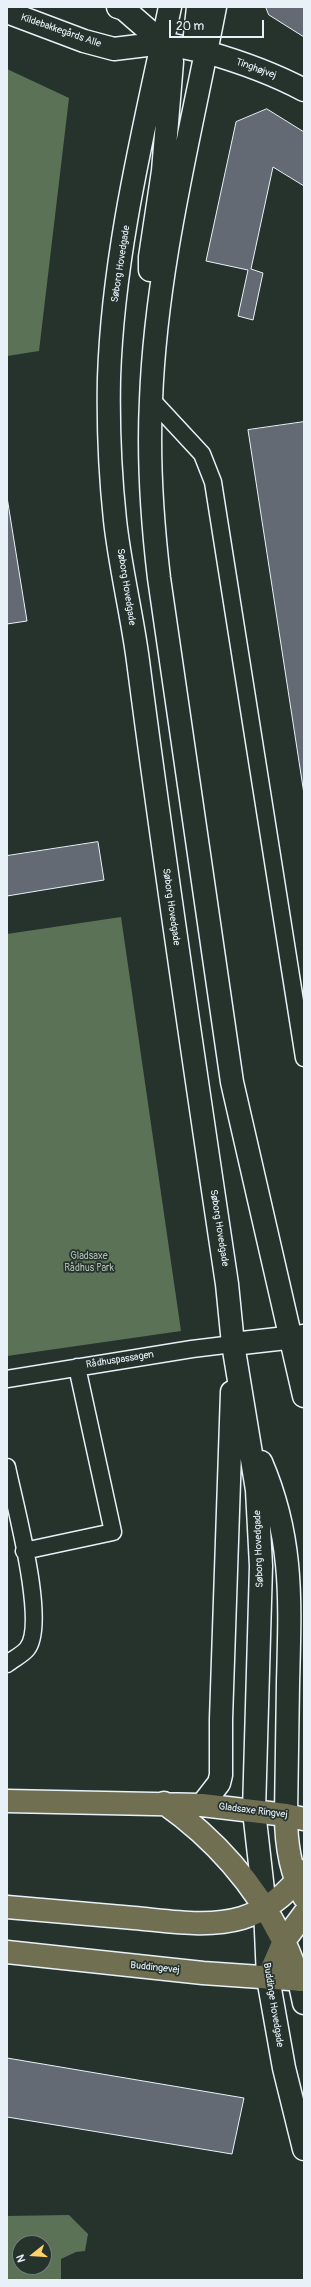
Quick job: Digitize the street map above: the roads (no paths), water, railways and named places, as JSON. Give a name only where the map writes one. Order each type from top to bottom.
[{"type":"main road","points":[[7,1801],[164,1803],[202,1805]]},
{"type":"main road","points":[[164,1803],[207,1836],[224,1854],[265,1908],[284,1941],[301,1980]]},
{"type":"main road","name":"Gladsaxe Ringvej","points":[[202,1805],[295,1817]]},
{"type":"main road","points":[[7,1907],[202,1923],[221,1922],[242,1918],[265,1908],[301,1883],[286,1836],[295,1817]]},
{"type":"main road","points":[[268,1978],[284,1941],[295,1923],[304,1914]]},
{"type":"main road","name":"Buddingevej","points":[[7,1952],[301,1980]]},
{"type":"street","name":"Kildebakkegårds Alle","points":[[118,7],[124,9],[163,43]]},
{"type":"street","name":"Søborg Hovedgade","points":[[170,7],[128,219],[115,300],[110,376],[109,452],[115,522],[137,657],[150,759],[227,1284],[233,1344],[249,1433],[257,1490],[261,1566],[254,1811]]},
{"type":"street","points":[[198,7],[195,35],[206,52]]},
{"type":"street","points":[[151,399],[167,246],[216,7]]},
{"type":"street","name":"Kildebakkegårds Alle","points":[[7,12],[84,41],[114,49],[163,43],[206,52]]},
{"type":"street","points":[[163,43],[172,62],[163,171],[150,257],[151,504],[159,578],[232,1082],[298,1337],[304,1396]]},
{"type":"street","name":"Tinghøjvej","points":[[206,52],[250,65],[279,77],[304,90]]},
{"type":"street","points":[[202,1805],[219,1783],[222,1775],[221,1719],[233,1344],[298,1337]]},
{"type":"street","points":[[249,1433],[272,1486],[284,1530],[289,1573],[295,1817]]},
{"type":"street","name":"Buddinge Hovedgade","points":[[254,1811],[265,1908],[268,1978],[284,2068],[304,2149]]},
{"type":"street","points":[[301,1980],[304,2003]]},
{"type":"lane","points":[[151,399],[202,454],[213,482],[304,1058]]},
{"type":"lane","name":"Rådhuspassagen","points":[[7,1379],[233,1344]]},
{"type":"lane","points":[[24,1551],[113,1532],[77,1367]]},
{"type":"lane","points":[[7,1467],[35,1604],[33,1634],[27,1649],[7,1664]]},
{"type":"park label","name":"Gladsaxe Rådhus Park","points":[[89,1262]]}]
